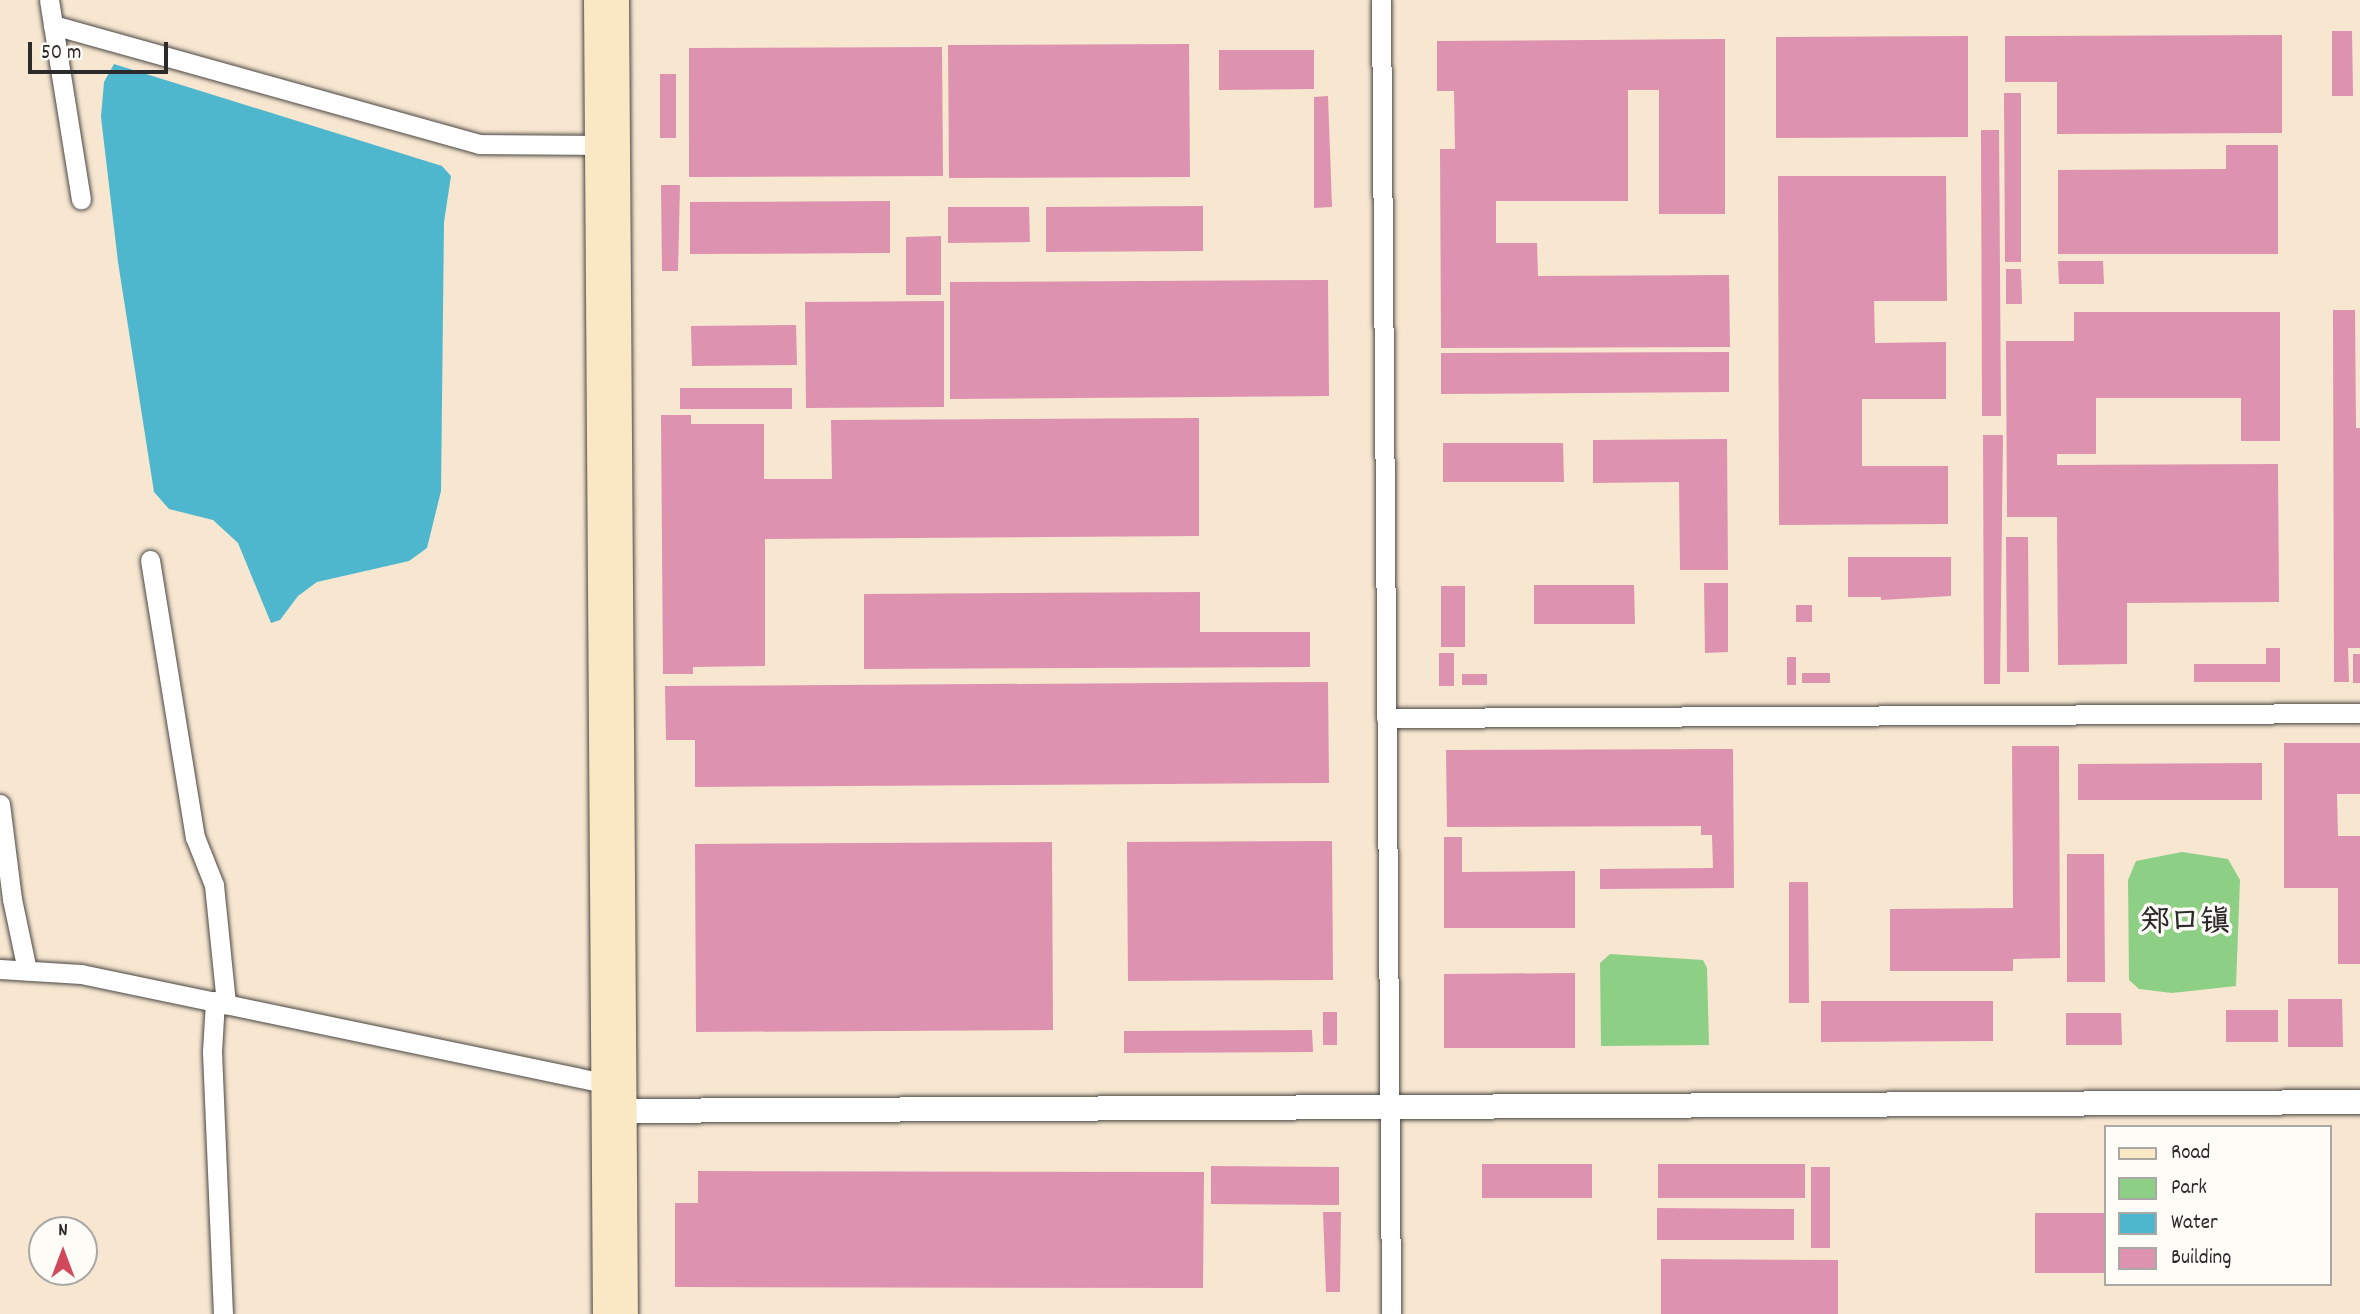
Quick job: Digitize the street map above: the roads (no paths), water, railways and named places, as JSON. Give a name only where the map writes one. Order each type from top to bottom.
[{"type":"main road","points":[[597,0],[604,1083],[614,1111],[625,1314]]},
{"type":"main road","points":[[606,1314],[614,1111],[616,0]]},
{"type":"street","points":[[50,0],[81,199]]},
{"type":"street","points":[[1381,0],[1391,1314]]},
{"type":"street","points":[[53,25],[480,144],[598,145]]},
{"type":"street","points":[[150,560],[195,837],[214,885],[220,1002],[212,1052],[223,1314]]},
{"type":"street","points":[[1386,718],[2360,713]]},
{"type":"street","points":[[0,804],[12,898],[27,970]]},
{"type":"street","points":[[0,969],[81,974],[604,1083]]},
{"type":"street","points":[[614,1111],[2360,1102]]},
{"type":"water","points":[[114,64],[442,166],[451,176],[444,222],[441,491],[427,548],[409,561],[317,582],[298,596],[280,620],[271,623],[238,543],[213,520],[169,509],[154,492],[118,262],[101,117],[104,82]]},
{"type":"district","name":"郑口镇","points":[[2185,925]]}]
